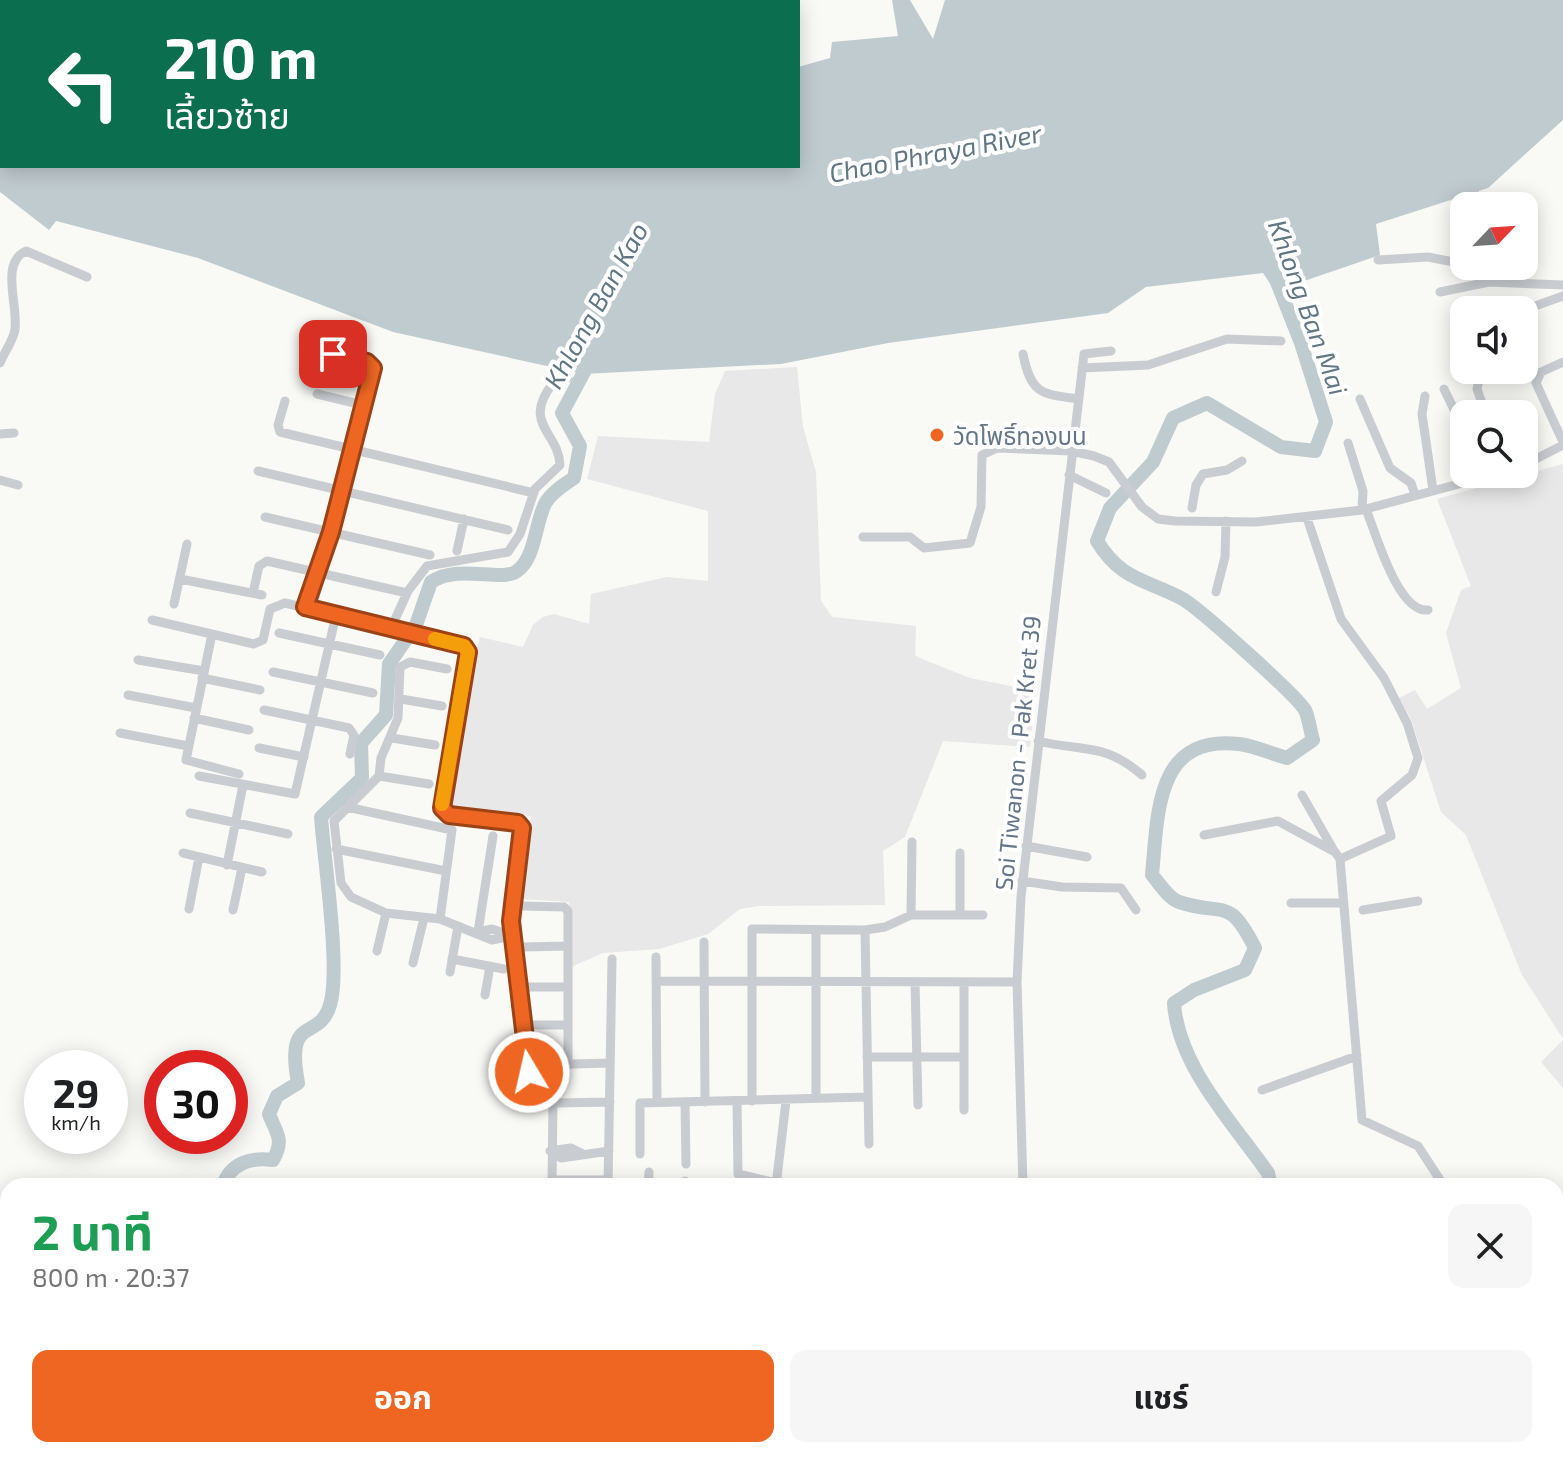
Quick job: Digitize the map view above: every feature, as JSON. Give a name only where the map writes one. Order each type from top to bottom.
[{"type":"street","points":[[0,363],[15,333],[7,272],[12,259],[26,251],[87,277]]},
{"type":"street","points":[[1378,260],[1428,257],[1450,262]]},
{"type":"street","points":[[1440,292],[1494,281],[1563,285]]},
{"type":"street","points":[[1538,305],[1563,296]]},
{"type":"street","points":[[1111,351],[1085,351],[1082,368],[1148,365],[1227,339],[1281,341]]},
{"type":"street","points":[[309,608],[342,490],[371,364],[333,354]]},
{"type":"street","points":[[1023,354],[1028,377],[1035,388],[1048,395],[1079,399]]},
{"type":"street","points":[[1538,457],[1563,443],[1536,383],[1541,372],[1563,362]]},
{"type":"street","name":"Soi Tiwanon - Pak Kret 39","points":[[1023,1178],[1017,982],[1022,881],[1082,368]]},
{"type":"street","points":[[393,628],[407,593],[427,566],[508,552],[520,534],[534,493],[560,465],[559,454],[543,430],[540,413],[553,383],[568,378]]},
{"type":"street","points":[[1444,389],[1450,401]]},
{"type":"street","points":[[317,394],[363,405]]},
{"type":"street","points":[[1425,396],[1422,414],[1433,490]]},
{"type":"street","points":[[1360,399],[1390,468],[1411,483],[1415,495]]},
{"type":"street","points":[[285,401],[278,425],[280,432],[534,493]]},
{"type":"street","points":[[0,434],[14,433]]},
{"type":"street","points":[[1348,443],[1363,491],[1364,510],[1405,600],[1418,610],[1428,610]]},
{"type":"street","points":[[863,537],[910,537],[924,548],[968,544],[981,507],[982,455],[988,450],[1071,451],[1109,462],[1136,499],[1158,519],[1193,515],[1226,521],[1307,518],[1364,510],[1450,484]]},
{"type":"street","points":[[1193,515],[1196,485],[1203,474],[1227,470],[1242,461]]},
{"type":"street","points":[[258,471],[508,530]]},
{"type":"street","points":[[1069,475],[1106,493]]},
{"type":"street","points":[[0,480],[18,485]]},
{"type":"street","points":[[265,517],[430,555]]},
{"type":"street","points":[[1204,835],[1278,821],[1338,855],[1391,836],[1381,801],[1412,775],[1418,758],[1407,723],[1384,678],[1341,619],[1307,518]]},
{"type":"street","points":[[457,551],[464,519]]},
{"type":"street","points":[[1218,587],[1223,570],[1226,521]]},
{"type":"street","points":[[174,604],[187,544]]},
{"type":"street","points":[[180,579],[257,594],[262,562],[407,593]]},
{"type":"street","points":[[152,620],[243,643],[259,643],[270,609],[275,605],[309,608],[464,646],[468,652],[442,808],[449,815],[518,823],[522,828],[512,909],[512,936],[529,1072],[553,1100],[552,1178]]},
{"type":"street","points":[[199,776],[295,794],[336,615]]},
{"type":"street","points":[[279,633],[380,655]]},
{"type":"street","points":[[212,634],[188,746],[189,764],[239,774]]},
{"type":"street","points":[[138,660],[260,690]]},
{"type":"street","points":[[392,738],[401,699],[400,667],[405,663],[447,669]]},
{"type":"street","points":[[273,672],[373,693]]},
{"type":"street","points":[[128,695],[249,730]]},
{"type":"street","points":[[401,699],[442,706]]},
{"type":"street","points":[[264,710],[353,730],[350,754]]},
{"type":"street","points":[[120,733],[188,746]]},
{"type":"street","points":[[435,745],[392,738],[387,740],[379,776],[334,821],[344,890],[386,913],[440,919],[478,932],[492,929],[512,936]]},
{"type":"street","points":[[1038,741],[1099,748],[1128,763],[1142,775]]},
{"type":"street","points":[[259,748],[304,757]]},
{"type":"street","points":[[379,776],[429,784]]},
{"type":"street","points":[[227,865],[243,785]]},
{"type":"street","points":[[1302,795],[1338,855],[1365,1123],[1418,1146],[1439,1178]]},
{"type":"street","points":[[347,807],[448,827],[452,834],[440,919]]},
{"type":"street","points":[[190,813],[288,834]]},
{"type":"street","points":[[478,932],[493,836]]},
{"type":"street","points":[[911,915],[912,842]]},
{"type":"street","points":[[1026,846],[1087,857]]},
{"type":"street","points":[[336,849],[446,871]]},
{"type":"street","points":[[183,853],[262,872]]},
{"type":"street","points":[[960,853],[960,915]]},
{"type":"street","points":[[189,909],[199,857]]},
{"type":"street","points":[[233,910],[242,868]]},
{"type":"street","points":[[1022,881],[1062,887],[1121,888],[1127,892],[1136,910]]},
{"type":"street","points":[[1363,910],[1418,901]]},
{"type":"street","points":[[1291,903],[1345,909]]},
{"type":"street","points":[[523,906],[564,907],[568,915],[568,1064]]},
{"type":"street","points":[[377,951],[386,913]]},
{"type":"street","points":[[752,1101],[752,929],[865,930],[885,927],[911,915],[983,915]]},
{"type":"street","points":[[413,963],[424,918]]},
{"type":"street","points":[[450,972],[458,926]]},
{"type":"street","points":[[816,930],[816,1098]]},
{"type":"street","points":[[865,930],[869,1144]]},
{"type":"street","points":[[704,942],[705,1102]]},
{"type":"street","points":[[523,947],[568,946]]},
{"type":"street","points":[[656,957],[657,1102]]},
{"type":"street","points":[[452,959],[504,969]]},
{"type":"street","points":[[608,1178],[612,959]]},
{"type":"street","points":[[485,995],[490,966]]},
{"type":"street","points":[[656,981],[1017,982]]},
{"type":"street","points":[[915,982],[918,1105]]},
{"type":"street","points":[[964,982],[964,1110]]},
{"type":"street","points":[[528,987],[568,987]]},
{"type":"street","points":[[532,1025],[568,1025]]},
{"type":"street","points":[[1262,1090],[1357,1056]]},
{"type":"street","points":[[867,1057],[964,1057]]},
{"type":"street","points":[[536,1065],[610,1063]]},
{"type":"street","points":[[640,1154],[639,1104],[867,1097]]},
{"type":"street","points":[[737,1101],[738,1174],[753,1178]]},
{"type":"street","points":[[777,1178],[786,1101]]},
{"type":"street","points":[[558,1103],[610,1102]]},
{"type":"street","points":[[685,1102],[686,1164]]},
{"type":"street","points":[[550,1151],[561,1158],[609,1151]]},
{"type":"street","points":[[649,1172],[649,1178]]},
{"type":"shaded area","points":[[797,367],[803,427],[816,472],[821,601],[832,617],[916,626],[915,655],[922,659],[970,678],[1036,691],[1030,747],[943,741],[905,837],[883,851],[885,905],[759,906],[740,909],[708,934],[659,949],[603,953],[571,967],[569,902],[521,899],[531,816],[444,807],[463,698],[480,637],[523,647],[533,625],[543,617],[554,614],[589,624],[591,594],[667,577],[708,581],[708,511],[587,479],[598,436],[709,442],[715,394],[725,371]]},
{"type":"shaded area","points":[[1563,464],[1563,1039],[1522,975],[1466,835],[1441,812],[1411,719],[1399,698],[1415,690],[1427,709],[1461,688],[1446,633],[1461,590],[1471,586],[1437,499],[1477,488],[1538,488],[1538,471]]},
{"type":"shaded area","points":[[1563,1040],[1563,1088],[1541,1062]]},
{"type":"water","name":"Chao Phraya River","points":[[892,0],[910,0],[933,39],[945,0],[1563,0],[1563,120],[1488,188],[1476,192],[1450,192],[1450,200],[1376,224],[1380,255],[1275,291],[1263,273],[1146,287],[1108,313],[888,343],[781,364],[583,374],[393,332],[198,258],[56,221],[49,230],[0,192],[0,168],[800,168],[800,66],[830,58],[832,42],[898,36]]},
{"type":"waterway","name":"Khlong Ban Mai","points":[[1269,1178],[1196,1071],[1185,1049],[1174,1003],[1194,990],[1245,970],[1255,948],[1246,931],[1231,914],[1175,900],[1152,875],[1156,827],[1166,783],[1176,765],[1191,752],[1211,744],[1239,744],[1287,758],[1313,740],[1308,717],[1298,701],[1206,617],[1181,598],[1124,571],[1097,541],[1110,508],[1153,462],[1173,418],[1207,403],[1281,447],[1315,451],[1326,422],[1301,343],[1273,272]]},
{"type":"waterway","name":"Khlong Ban Kao","points":[[226,1178],[242,1163],[273,1160],[279,1141],[269,1114],[277,1096],[298,1083],[295,1061],[300,1037],[319,1023],[330,1005],[333,941],[321,817],[362,778],[361,743],[386,715],[389,664],[416,625],[431,582],[454,574],[510,574],[523,565],[532,548],[546,502],[555,491],[574,478],[580,446],[562,413],[591,359]]},
{"type":"slow traffic","points":[[435,639],[464,646],[468,652],[442,804]]},
{"type":"place","name":"วัดโพธิ์ทองบน","points":[[937,435]]},
{"type":"route","points":[[333,354],[367,362],[373,368],[331,532],[305,607],[464,646],[468,652],[442,808],[449,815],[518,823],[522,828],[511,921],[512,951],[529,1072]]}]
